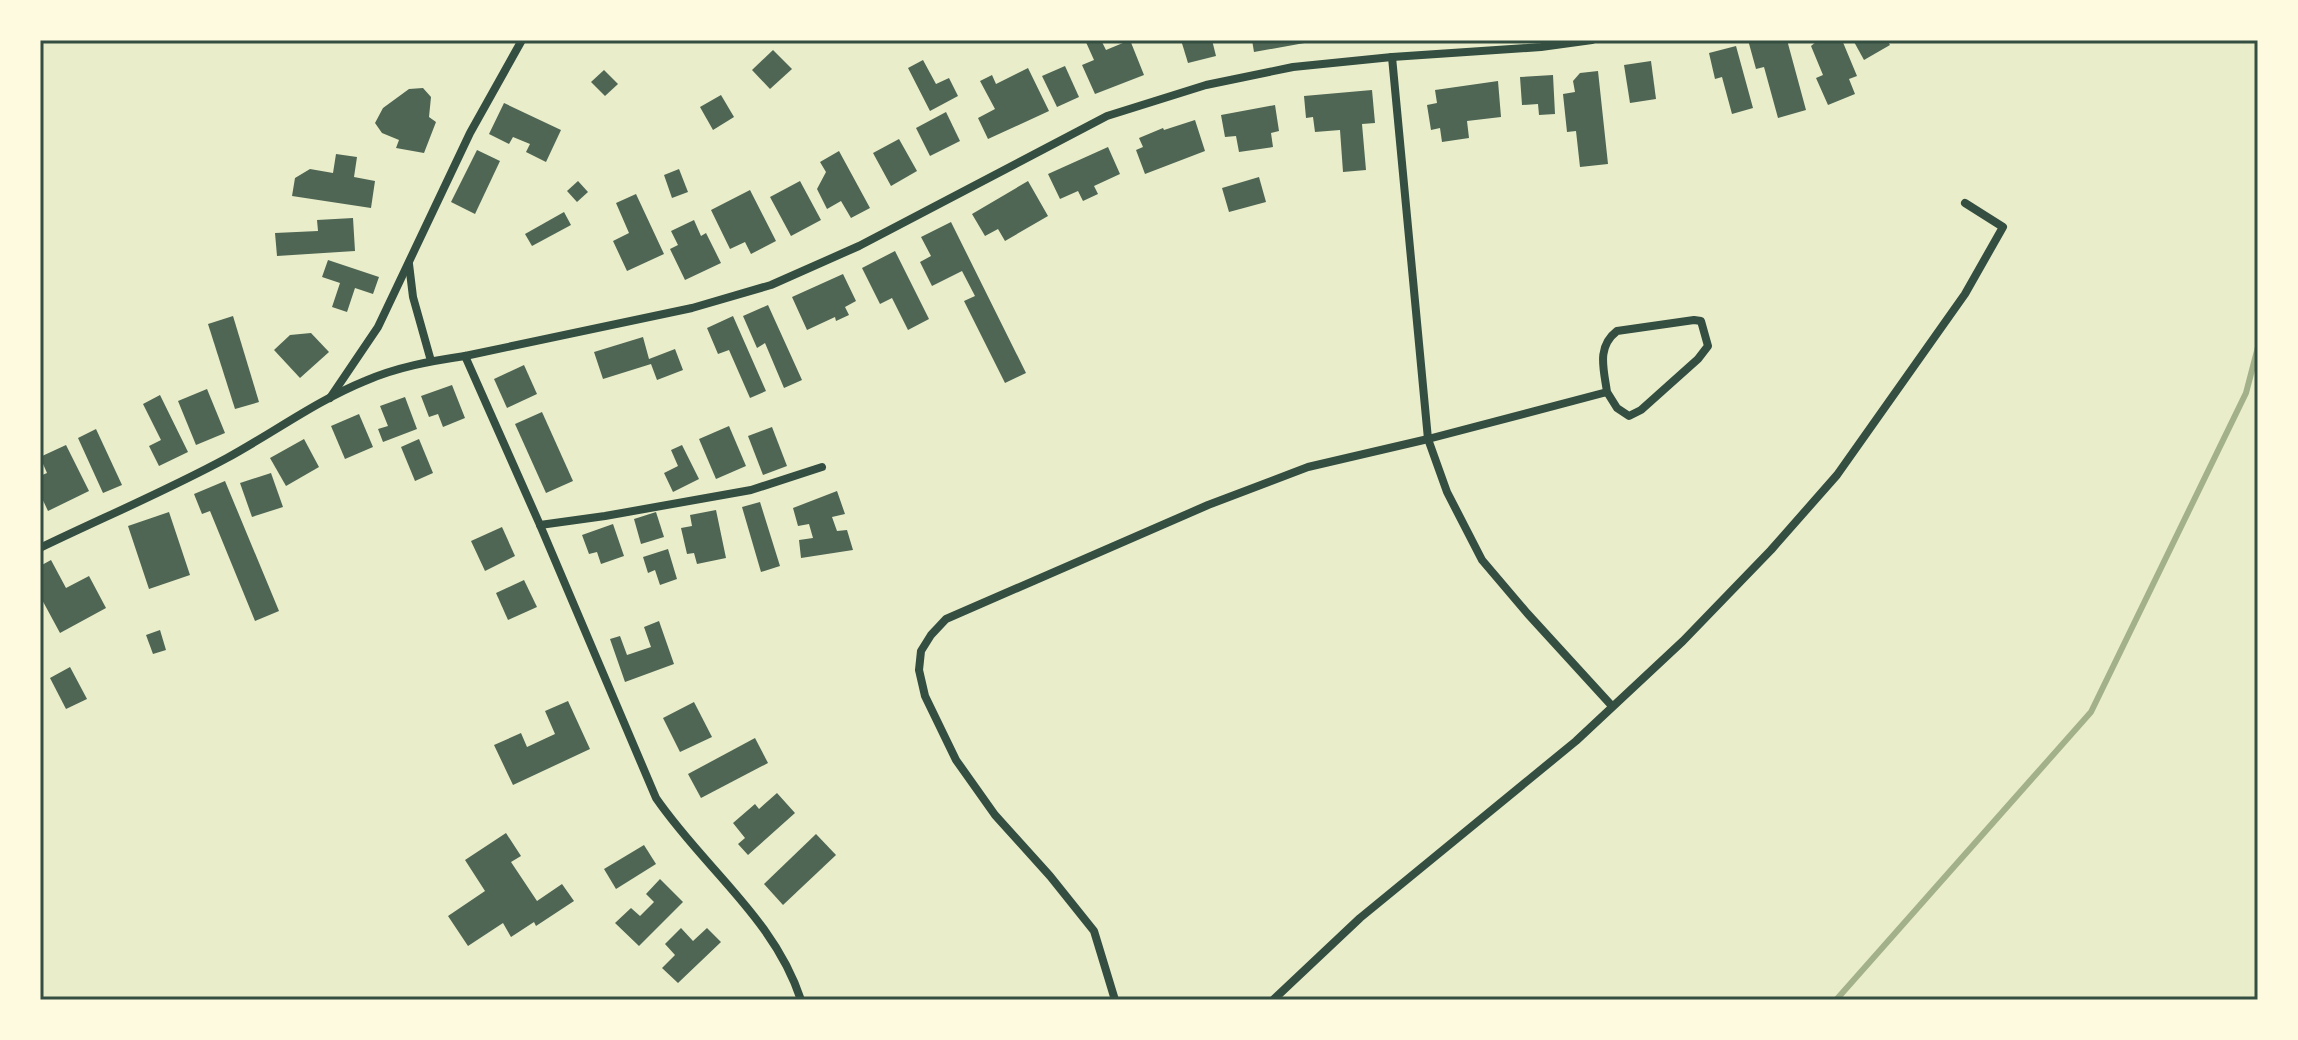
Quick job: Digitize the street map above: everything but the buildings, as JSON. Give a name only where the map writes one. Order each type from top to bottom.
[{"type":"street","points":[[330,398],[378,327],[470,133],[522,40]]},
{"type":"street","points":[[40,548],[226,459],[330,398],[377,376],[431,361],[692,308],[771,285],[859,246],[1107,116],[1206,85],[1293,67],[1592,40]]},
{"type":"street","points":[[1392,57],[1428,439],[1447,492],[1482,560],[1612,706]]},
{"type":"street","points":[[1273,1000],[1360,918],[1576,741],[1683,641],[1771,550],[1837,475],[1965,294],[2003,227],[1965,203]]},
{"type":"street","points":[[409,262],[413,297],[431,361]]},
{"type":"street","points":[[1701,321],[1708,346],[1698,359],[1641,410],[1629,416],[1617,408],[1607,392],[1602,354],[1608,338],[1617,331],[1701,321]]},
{"type":"street","points":[[465,356],[656,798],[675,825],[753,913],[786,961],[801,1000]]},
{"type":"street","points":[[1115,1000],[1094,931],[995,815],[956,760],[925,696],[919,670],[921,651],[931,635],[946,619],[1208,505],[1308,467],[1607,392]]},
{"type":"street","points":[[540,525],[751,490],[822,467]]},
{"type":"waterway","points":[[1836,1000],[2091,712],[2246,393],[2258,347]]}]
